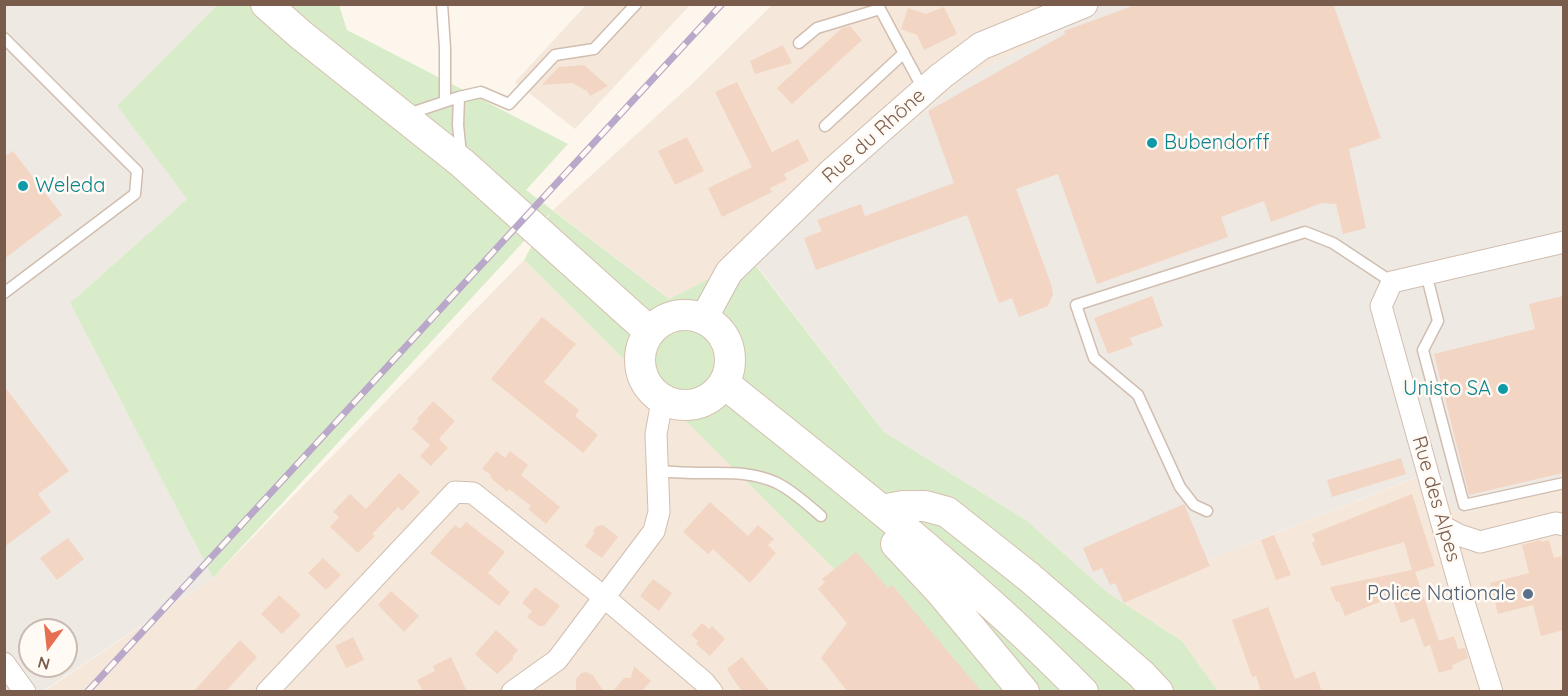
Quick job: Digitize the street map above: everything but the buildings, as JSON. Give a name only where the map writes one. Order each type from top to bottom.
[{"type":"main road","points":[[266,4],[401,117],[462,163],[649,331]]},
{"type":"main road","points":[[686,314],[704,318],[721,332],[731,360],[725,384],[705,401],[680,406],[662,401],[643,379],[639,357],[649,331],[664,319],[686,314]]},
{"type":"main road","points":[[725,384],[956,572],[1083,692]]},
{"type":"main road","points":[[856,489],[864,511],[940,591],[1024,692]]},
{"type":"main road","points":[[882,510],[903,506],[925,506],[948,512],[1029,577],[1141,674],[1158,692]]},
{"type":"street","name":"Rue du Rhône","points":[[704,318],[729,272],[832,172],[924,91],[981,46],[1084,4]]},
{"type":"street","points":[[1392,282],[1563,242]]},
{"type":"street","name":"Rue des Alpes","points":[[1392,282],[1381,306],[1492,692]]},
{"type":"street","points":[[512,692],[558,660],[654,531],[659,512],[656,434],[662,401]]},
{"type":"street","points":[[267,692],[455,492],[473,493],[605,598],[704,682],[712,692]]},
{"type":"street","points":[[1444,527],[1480,542],[1556,523],[1563,525]]},
{"type":"street","points":[[4,663],[26,692]]},
{"type":"lane","points":[[442,4],[446,48],[445,101]]},
{"type":"lane","points":[[401,117],[445,101],[481,92],[509,104],[555,55],[594,50],[636,4]]},
{"type":"lane","points":[[799,43],[817,28],[880,9],[924,91]]},
{"type":"lane","points":[[4,38],[137,171],[135,194],[4,293]]},
{"type":"lane","points":[[825,126],[904,53]]},
{"type":"lane","points":[[459,97],[458,125],[462,163]]},
{"type":"lane","points":[[1206,511],[1194,505],[1180,487],[1138,395],[1094,358],[1076,305],[1305,232],[1333,243],[1392,282]]},
{"type":"lane","points":[[1426,273],[1438,321],[1423,350],[1464,505],[1563,483]]},
{"type":"lane","points":[[657,471],[750,474],[776,482],[821,516]]},
{"type":"shaded area","points":[[4,5],[217,5],[117,106],[187,199],[70,303],[213,578],[78,668],[78,618],[18,618],[18,678],[63,678],[43,691],[5,691]]},
{"type":"shaded area","points":[[586,5],[690,5],[575,129],[515,82]]},
{"type":"shaded area","points":[[772,5],[1069,5],[1061,29],[962,80],[751,258],[669,299],[553,210],[693,83]]},
{"type":"shaded area","points":[[1069,5],[1563,5],[1563,483],[1470,512],[1454,511],[1436,469],[1208,560],[1210,566],[1124,603],[1108,593],[1026,520],[884,432],[751,258],[962,80],[1061,29]]},
{"type":"shaded area","points":[[524,260],[957,691],[43,692],[64,678],[78,678],[78,669],[213,578]]},
{"type":"shaded area","points":[[1437,469],[1455,511],[1470,512],[1563,483],[1563,691],[1218,691],[1182,641],[1108,593],[1124,603],[1210,565],[1208,560]]},
{"type":"green space","points":[[217,5],[339,5],[347,30],[568,144],[526,190],[669,299],[750,258],[884,432],[1026,520],[1108,593],[1182,641],[1218,691],[957,691],[524,260],[550,213],[213,578],[70,303],[187,199],[117,106]]},
{"type":"railway","points":[[87,692],[722,4]]},
{"type":"place","name":"Bubendorff","points":[[1152,143]]},
{"type":"place","name":"Weleda","points":[[23,186]]},
{"type":"place","name":"Unisto SA","points":[[1503,389]]},
{"type":"place","name":"Police Nationale","points":[[1528,594]]}]
